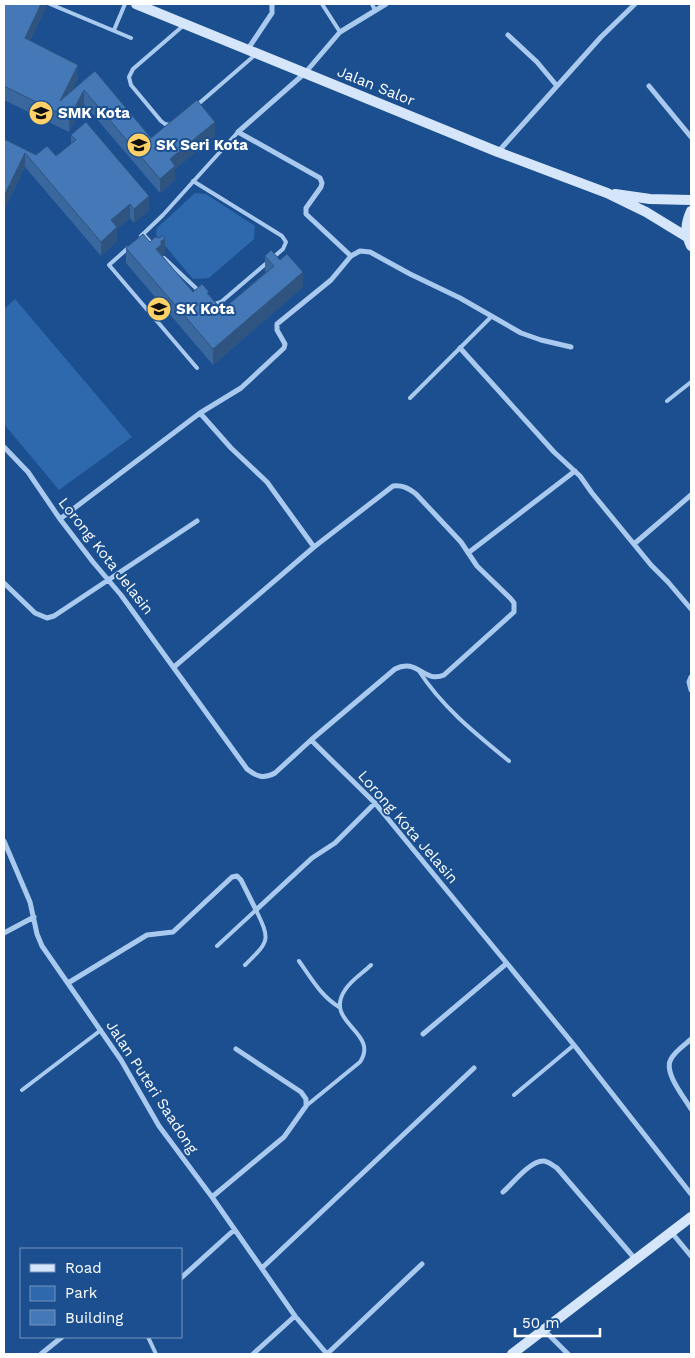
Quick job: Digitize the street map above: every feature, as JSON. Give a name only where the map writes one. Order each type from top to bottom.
[{"type":"main road","name":"Jalan Salor","points":[[136,4],[498,152],[607,193],[646,212],[689,241]]},
{"type":"main road","name":"Jalan Salor","points":[[607,193],[691,200]]},
{"type":"main road","points":[[689,241],[686,228],[687,219],[691,211]]},
{"type":"main road","points":[[512,1354],[545,1331],[691,1218]]},
{"type":"street","points":[[252,51],[272,13],[272,4]]},
{"type":"street","points":[[351,256],[306,214],[306,208],[321,187],[320,178],[238,132],[305,73],[340,32],[386,4]]},
{"type":"street","points":[[498,152],[615,23],[635,4]]},
{"type":"street","points":[[508,35],[537,62],[557,86]]},
{"type":"street","points":[[649,86],[691,137]]},
{"type":"street","points":[[60,519],[200,413],[241,388],[282,350],[285,344],[277,330],[277,324],[331,280],[351,256],[360,251],[370,252],[528,335],[571,347]]},
{"type":"street","points":[[460,348],[554,452],[576,471],[634,544],[691,609]]},
{"type":"street","points":[[200,413],[231,448],[268,482],[314,547]]},
{"type":"street","name":"Lorong Kota Jelasin","points":[[4,447],[28,472],[60,519],[174,666],[247,769],[253,774],[268,777],[275,773],[311,740],[375,803],[574,1045],[691,1194]]},
{"type":"street","points":[[468,553],[576,471]]},
{"type":"street","points":[[174,666],[314,547],[393,486],[407,487],[416,494],[461,542],[477,566],[511,599],[514,603],[514,612],[444,675],[438,678],[431,677],[407,665],[402,665],[311,740]]},
{"type":"street","points":[[634,544],[691,495]]},
{"type":"street","points":[[4,583],[36,613],[47,618],[54,616],[197,521]]},
{"type":"street","points":[[691,677],[689,682],[691,690]]},
{"type":"street","points":[[68,983],[148,935],[173,932],[232,877],[237,876],[241,880],[256,910],[312,858],[335,843],[375,803]]},
{"type":"street","name":"Jalan Puteri Saadong","points":[[4,841],[30,902],[37,934],[42,946],[101,1030],[160,1126],[212,1197],[294,1316],[327,1354]]},
{"type":"street","points":[[4,933],[34,917]]},
{"type":"street","points":[[423,1034],[506,964]]},
{"type":"street","points":[[691,1039],[671,1057],[668,1064],[669,1074],[691,1109]]},
{"type":"street","points":[[212,1197],[284,1137],[306,1106],[306,1099],[301,1092],[236,1049]]},
{"type":"street","points":[[262,1268],[474,1068]]},
{"type":"street","points":[[503,1192],[533,1163],[549,1162],[557,1168],[636,1260]]},
{"type":"street","points":[[182,1277],[234,1230]]},
{"type":"street","points":[[672,1232],[691,1256]]},
{"type":"street","points":[[327,1354],[422,1264]]},
{"type":"street","points":[[254,1354],[294,1316]]},
{"type":"street","points":[[545,1331],[568,1354]]},
{"type":"street","points":[[41,1354],[61,1338]]},
{"type":"lane","points":[[50,4],[131,38]]},
{"type":"lane","points":[[114,30],[125,4]]},
{"type":"lane","points":[[322,4],[340,32]]},
{"type":"lane","points":[[372,4],[375,10]]},
{"type":"lane","points":[[178,122],[170,125],[162,121],[131,85],[128,77],[133,69],[186,24]]},
{"type":"lane","points":[[193,110],[252,51]]},
{"type":"lane","points":[[137,240],[238,132]]},
{"type":"lane","points":[[194,181],[282,236],[286,242],[283,249],[221,302],[215,304],[209,301]]},
{"type":"lane","points":[[144,234],[158,250]]},
{"type":"lane","points":[[130,246],[109,265],[198,368]]},
{"type":"lane","points":[[164,258],[203,295]]},
{"type":"lane","points":[[410,398],[491,316]]},
{"type":"lane","points":[[667,401],[691,382]]},
{"type":"lane","points":[[418,670],[431,689],[469,728],[509,761]]},
{"type":"lane","points":[[217,946],[256,910],[265,928],[265,944],[245,965]]},
{"type":"lane","points":[[298,961],[322,993],[339,1007]]},
{"type":"lane","points":[[306,1106],[360,1062],[364,1056],[363,1041],[341,1015],[339,1007],[345,989],[371,965]]},
{"type":"lane","points":[[22,1090],[101,1030]]},
{"type":"lane","points":[[514,1095],[574,1045]]},
{"type":"lane","points":[[148,1338],[156,1354]]},
{"type":"green space","points":[[195,193],[206,194],[255,226],[254,239],[209,278],[193,279],[156,235],[157,228]]},
{"type":"green space","points":[[15,299],[132,437],[59,490],[4,424],[4,309]]},
{"type":"building","points":[[4,4],[41,4],[25,38],[78,65],[60,101],[95,71],[151,138],[197,100],[215,122],[170,159],[175,166],[160,179],[84,90],[69,118],[4,86]]},
{"type":"building","points":[[86,122],[149,196],[134,209],[130,204],[111,220],[117,227],[101,242],[25,153],[4,193],[4,139],[36,155],[47,146],[56,156],[76,140],[71,135]]},
{"type":"building","points":[[143,234],[150,242],[155,237],[160,238],[162,235],[165,239],[161,241],[161,245],[156,249],[193,292],[202,284],[209,292],[207,293],[222,310],[274,266],[265,256],[271,250],[280,260],[287,254],[303,272],[213,349],[126,248]]},
{"type":"place","name":"SMK Kota","points":[[41,113]]},
{"type":"place","name":"SK Seri Kota","points":[[139,145]]},
{"type":"place","name":"SK Kota","points":[[159,309]]}]
